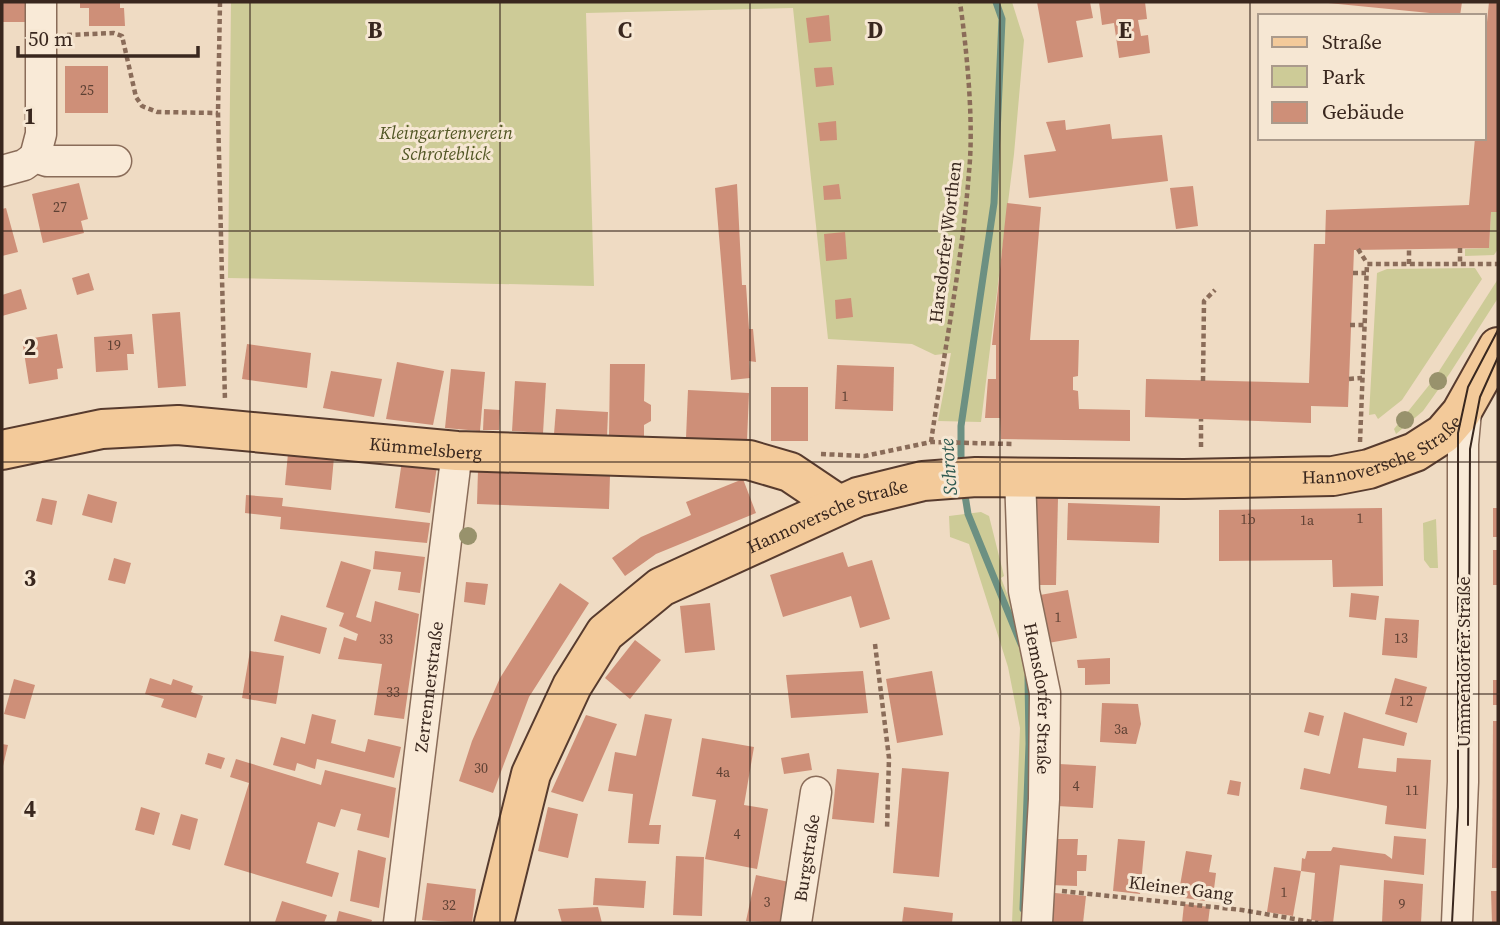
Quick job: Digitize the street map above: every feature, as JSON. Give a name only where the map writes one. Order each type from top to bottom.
[{"type":"main road","name":"Hannoversche Straße","points":[[494,923],[531,774],[583,665],[605,633],[661,587],[839,505],[960,460],[1020,476],[1184,479],[1348,474],[1416,452],[1454,423],[1498,347]]},
{"type":"main road","name":"Kümmelsberg","points":[[2,450],[102,429],[178,425],[457,451],[757,461],[807,480],[839,505]]},
{"type":"street","points":[[2,171],[24,165],[35,157],[41,134],[41,2]]},
{"type":"street","points":[[35,157],[47,161],[116,161]]},
{"type":"street","name":"Ummendorfer Straße","points":[[1457,923],[1463,782],[1463,444],[1467,401]]},
{"type":"street","name":"Zerrennerstraße","points":[[399,923],[457,451]]},
{"type":"street","name":"Hemsdorfer Straße","points":[[1020,476],[1024,591],[1045,693],[1037,923]]},
{"type":"street","name":"Burgstraße","points":[[796,923],[816,792]]},
{"type":"path","points":[[220,2],[218,113],[225,412]]},
{"type":"path","name":"Harsdorfer Worthen","points":[[931,442],[952,313],[970,169],[966,42],[960,2]]},
{"type":"path","points":[[41,36],[118,34],[124,40],[136,97],[142,106],[157,112],[218,113]]},
{"type":"path","points":[[1460,248],[1460,264]]},
{"type":"path","points":[[1358,249],[1367,264],[1360,443]]},
{"type":"path","points":[[1409,250],[1409,264]]},
{"type":"path","points":[[1367,264],[1498,264]]},
{"type":"path","points":[[1353,273],[1366,273]]},
{"type":"path","points":[[1203,381],[1204,301],[1215,290]]},
{"type":"path","points":[[1350,325],[1364,325]]},
{"type":"path","points":[[1349,379],[1362,379]]},
{"type":"path","points":[[1201,419],[1201,447]]},
{"type":"path","name":"Hannoversche Straße","points":[[839,457],[865,456],[931,442],[960,460]]},
{"type":"path","points":[[875,644],[890,758],[887,830]]},
{"type":"path","name":"Kleiner Gang","points":[[1040,889],[1150,898],[1318,923]]},
{"type":"green space","name":"Kleingartenverein Schroteblick","points":[[231,2],[1012,2],[1024,40],[1014,154],[981,422],[938,421],[951,353],[935,355],[912,344],[828,339],[793,8],[586,13],[594,286],[228,278]]},
{"type":"green space","points":[[1491,212],[1498,212],[1498,249],[1494,255],[1465,256],[1465,249],[1489,248]]},
{"type":"green space","points":[[1475,268],[1482,279],[1402,400],[1378,419],[1375,414],[1369,415],[1377,273],[1387,269]]},
{"type":"green space","points":[[1498,279],[1498,298],[1450,373],[1423,411],[1396,434],[1394,429],[1434,379]]},
{"type":"green space","points":[[981,512],[989,516],[1004,576],[1001,578],[1026,643],[1034,724],[1028,923],[1012,923],[1020,728],[1008,667],[969,544],[950,537],[949,516]]},
{"type":"green space","points":[[1436,519],[1438,568],[1430,568],[1424,560],[1423,523]]},
{"type":"building","points":[[2,2],[27,2],[27,22],[2,22]]},
{"type":"building","points":[[80,2],[120,2],[120,8],[124,8],[125,26],[89,26],[89,8],[80,8]]},
{"type":"building","points":[[1037,2],[1090,2],[1093,18],[1076,21],[1083,57],[1048,63]]},
{"type":"building","points":[[1099,2],[1145,2],[1147,19],[1138,20],[1141,36],[1148,35],[1150,53],[1119,58],[1114,23],[1102,25]]},
{"type":"building","points":[[1318,2],[1462,2],[1460,14]]},
{"type":"building","points":[[1489,2],[1498,2],[1498,212],[1491,212],[1489,248],[1354,250],[1348,407],[1311,406],[1311,423],[1145,417],[1146,379],[1309,383],[1314,244],[1325,244],[1326,210],[1469,205],[1475,140],[1486,140],[1486,32]]},
{"type":"building","points":[[829,15],[831,41],[809,43],[806,18]]},
{"type":"building","points":[[65,66],[108,66],[108,113],[65,113]]},
{"type":"building","points":[[832,67],[834,85],[816,87],[814,68]]},
{"type":"building","points":[[1065,120],[1066,130],[1110,124],[1112,139],[1162,135],[1168,181],[1029,198],[1024,155],[1056,151],[1046,122]]},
{"type":"building","points":[[836,121],[837,140],[820,141],[818,123]]},
{"type":"building","points":[[79,183],[88,219],[81,221],[84,233],[43,243],[32,194]]},
{"type":"building","points":[[737,184],[742,285],[746,285],[749,329],[753,329],[756,362],[749,361],[750,378],[731,380],[715,188]]},
{"type":"building","points":[[839,184],[841,199],[824,200],[823,186]]},
{"type":"building","points":[[1193,186],[1198,226],[1176,229],[1170,188]]},
{"type":"building","points":[[1007,203],[1041,207],[1030,340],[1079,340],[1078,376],[1073,377],[1073,390],[1078,391],[1079,409],[1130,410],[1130,441],[1001,439],[1000,418],[985,418],[988,379],[996,379],[996,345],[992,345]]},
{"type":"building","points":[[6,208],[18,252],[2,256],[2,209]]},
{"type":"building","points":[[845,232],[847,259],[826,261],[824,234]]},
{"type":"building","points":[[89,273],[94,290],[77,295],[72,278]]},
{"type":"building","points":[[21,289],[27,309],[2,316],[2,295]]},
{"type":"building","points":[[851,298],[853,317],[836,319],[835,300]]},
{"type":"building","points":[[180,312],[186,386],[158,388],[152,314]]},
{"type":"building","points":[[57,334],[63,368],[57,369],[58,379],[29,384],[22,340]]},
{"type":"building","points":[[132,334],[134,354],[127,354],[128,370],[96,372],[94,337]]},
{"type":"building","points":[[247,344],[311,353],[307,388],[242,379]]},
{"type":"building","points":[[397,362],[444,371],[433,425],[386,419]]},
{"type":"building","points":[[610,364],[645,364],[644,401],[651,405],[651,421],[644,425],[644,437],[609,437]]},
{"type":"building","points":[[837,365],[894,367],[893,411],[835,409]]},
{"type":"building","points":[[451,369],[485,372],[480,431],[445,428]]},
{"type":"building","points":[[331,371],[382,379],[374,417],[323,408]]},
{"type":"building","points":[[515,381],[546,383],[543,433],[512,431]]},
{"type":"building","points":[[771,387],[808,387],[808,441],[771,441]]},
{"type":"building","points":[[688,390],[749,393],[747,441],[686,438]]},
{"type":"building","points":[[484,409],[500,410],[499,430],[483,430]]},
{"type":"building","points":[[556,409],[608,412],[607,437],[554,434]]},
{"type":"building","points":[[288,453],[334,457],[331,490],[285,485]]},
{"type":"building","points":[[402,461],[437,466],[430,513],[395,508]]},
{"type":"building","points":[[478,470],[610,475],[609,509],[477,504]]},
{"type":"building","points":[[743,479],[756,513],[656,554],[625,576],[612,558],[641,537],[691,515],[686,502]]},
{"type":"building","points":[[88,494],[117,502],[112,523],[82,515]]},
{"type":"building","points":[[246,495],[283,498],[282,506],[430,523],[427,543],[280,529],[281,517],[245,513]]},
{"type":"building","points":[[1034,497],[1058,498],[1056,585],[1033,585]]},
{"type":"building","points":[[42,498],[57,501],[52,525],[36,521]]},
{"type":"building","points":[[1068,503],[1160,506],[1159,543],[1067,540]]},
{"type":"building","points":[[1382,508],[1383,586],[1333,587],[1332,560],[1219,561],[1219,510]]},
{"type":"building","points":[[1493,508],[1498,508],[1498,537],[1493,537]]},
{"type":"building","points":[[1493,550],[1498,550],[1498,585],[1493,585]]},
{"type":"building","points":[[375,551],[425,557],[420,593],[398,590],[401,572],[373,569]]},
{"type":"building","points":[[843,552],[848,567],[872,560],[890,619],[860,628],[851,596],[783,617],[770,575]]},
{"type":"building","points":[[114,558],[131,563],[125,584],[108,580]]},
{"type":"building","points":[[341,561],[371,570],[356,617],[371,622],[375,601],[419,614],[404,719],[374,715],[382,664],[338,659],[344,637],[356,641],[358,634],[339,626],[344,613],[326,607]]},
{"type":"building","points":[[466,582],[488,584],[485,605],[464,602]]},
{"type":"building","points":[[560,583],[589,603],[529,697],[493,793],[459,781],[472,741],[500,678]]},
{"type":"building","points":[[1068,590],[1077,638],[1048,643],[1040,595]]},
{"type":"building","points":[[1351,593],[1379,596],[1376,620],[1349,617]]},
{"type":"building","points":[[710,603],[715,650],[685,653],[680,606]]},
{"type":"building","points":[[281,615],[327,628],[320,654],[274,641]]},
{"type":"building","points":[[1385,618],[1419,620],[1417,658],[1382,655]]},
{"type":"building","points":[[635,640],[661,660],[630,699],[605,678]]},
{"type":"building","points":[[250,651],[284,656],[276,704],[242,698]]},
{"type":"building","points":[[1110,658],[1110,684],[1085,685],[1085,668],[1078,668],[1077,660]]},
{"type":"building","points":[[863,671],[868,713],[791,718],[786,675]]},
{"type":"building","points":[[932,671],[943,735],[897,743],[886,679]]},
{"type":"building","points":[[150,678],[171,685],[173,679],[193,686],[191,692],[203,696],[196,718],[161,707],[164,699],[145,694]]},
{"type":"building","points":[[1395,678],[1427,687],[1417,723],[1385,714]]},
{"type":"building","points":[[14,679],[35,685],[25,719],[4,714]]},
{"type":"building","points":[[1493,680],[1498,680],[1498,705],[1493,705]]},
{"type":"building","points":[[1102,703],[1138,704],[1141,724],[1136,744],[1100,742]]},
{"type":"building","points":[[1309,712],[1324,716],[1319,736],[1304,732]]},
{"type":"building","points":[[1344,712],[1407,733],[1404,746],[1363,738],[1358,768],[1396,772],[1397,758],[1431,760],[1426,829],[1385,824],[1387,806],[1300,789],[1304,768],[1330,774]]},
{"type":"building","points":[[312,714],[336,720],[331,743],[365,752],[368,739],[401,747],[394,778],[317,759],[315,769],[297,763],[295,771],[273,765],[281,737],[305,744]]},
{"type":"building","points":[[645,714],[672,719],[649,825],[661,825],[659,844],[628,843],[633,794],[608,791],[615,752],[636,756]]},
{"type":"building","points":[[586,715],[617,724],[583,802],[551,792]]},
{"type":"building","points":[[1493,721],[1498,721],[1498,868],[1492,868]]},
{"type":"building","points":[[702,738],[754,747],[744,805],[768,809],[757,869],[705,859],[716,800],[692,796]]},
{"type":"building","points":[[2,744],[8,745],[3,766],[2,766]]},
{"type":"building","points":[[208,753],[225,758],[221,769],[205,764]]},
{"type":"building","points":[[809,753],[812,770],[784,774],[781,758]]},
{"type":"building","points":[[236,759],[321,785],[325,770],[396,788],[389,838],[357,830],[361,814],[341,809],[335,827],[318,822],[306,863],[339,873],[332,897],[224,865],[249,783],[230,777]]},
{"type":"building","points":[[1059,764],[1096,766],[1093,808],[1057,806]]},
{"type":"building","points":[[902,768],[949,772],[939,877],[893,873]]},
{"type":"building","points":[[837,769],[879,773],[874,823],[832,819]]},
{"type":"building","points":[[1230,780],[1241,782],[1239,796],[1227,794]]},
{"type":"building","points":[[141,807],[160,813],[154,835],[135,830]]},
{"type":"building","points":[[548,807],[578,814],[568,858],[538,851]]},
{"type":"building","points":[[181,814],[198,819],[190,850],[172,845]]},
{"type":"building","points":[[1394,836],[1426,839],[1424,875],[1340,865],[1333,923],[1311,920],[1315,873],[1301,871],[1302,858],[1305,859],[1307,851],[1331,851],[1333,847],[1385,854],[1392,859]]},
{"type":"building","points":[[1052,839],[1078,839],[1077,855],[1087,855],[1086,871],[1077,871],[1077,886],[1051,885]]},
{"type":"building","points":[[1118,839],[1145,841],[1140,894],[1113,891]]},
{"type":"building","points":[[358,850],[386,858],[379,908],[350,901]]},
{"type":"building","points":[[1186,851],[1212,855],[1209,872],[1216,873],[1214,889],[1207,888],[1205,901],[1178,897]]},
{"type":"building","points":[[676,856],[704,857],[702,916],[673,915]]},
{"type":"building","points":[[1274,867],[1301,871],[1293,916],[1267,912]]},
{"type":"building","points":[[756,875],[789,882],[780,923],[746,921]]},
{"type":"building","points":[[595,878],[646,881],[644,908],[593,905]]},
{"type":"building","points":[[1384,880],[1423,884],[1421,923],[1382,923]]},
{"type":"building","points":[[427,883],[476,889],[472,923],[422,920]]},
{"type":"building","points":[[1491,891],[1498,891],[1498,923],[1492,923]]},
{"type":"building","points":[[1055,893],[1086,896],[1083,923],[1047,923],[1050,896]]},
{"type":"building","points":[[282,901],[327,915],[324,923],[275,922]]},
{"type":"building","points":[[1184,904],[1210,907],[1208,923],[1182,923]]},
{"type":"building","points":[[598,907],[602,923],[562,923],[558,909]]},
{"type":"building","points":[[904,907],[953,913],[952,923],[902,923]]},
{"type":"building","points":[[339,911],[372,920],[371,923],[336,923]]},
{"type":"waterway","name":"Schrote","points":[[961,466],[961,426],[994,203],[1002,19],[996,2]]},
{"type":"waterway","name":"Schrote","points":[[964,489],[968,514],[1021,644]]},
{"type":"waterway","name":"Schrote","points":[[1023,909],[1029,744],[1028,677]]},
{"type":"tram line","points":[[1452,923],[1458,807],[1458,433],[1468,387],[1498,330]]},
{"type":"tram line","points":[[1468,825],[1470,449],[1480,397],[1498,357]]}]
